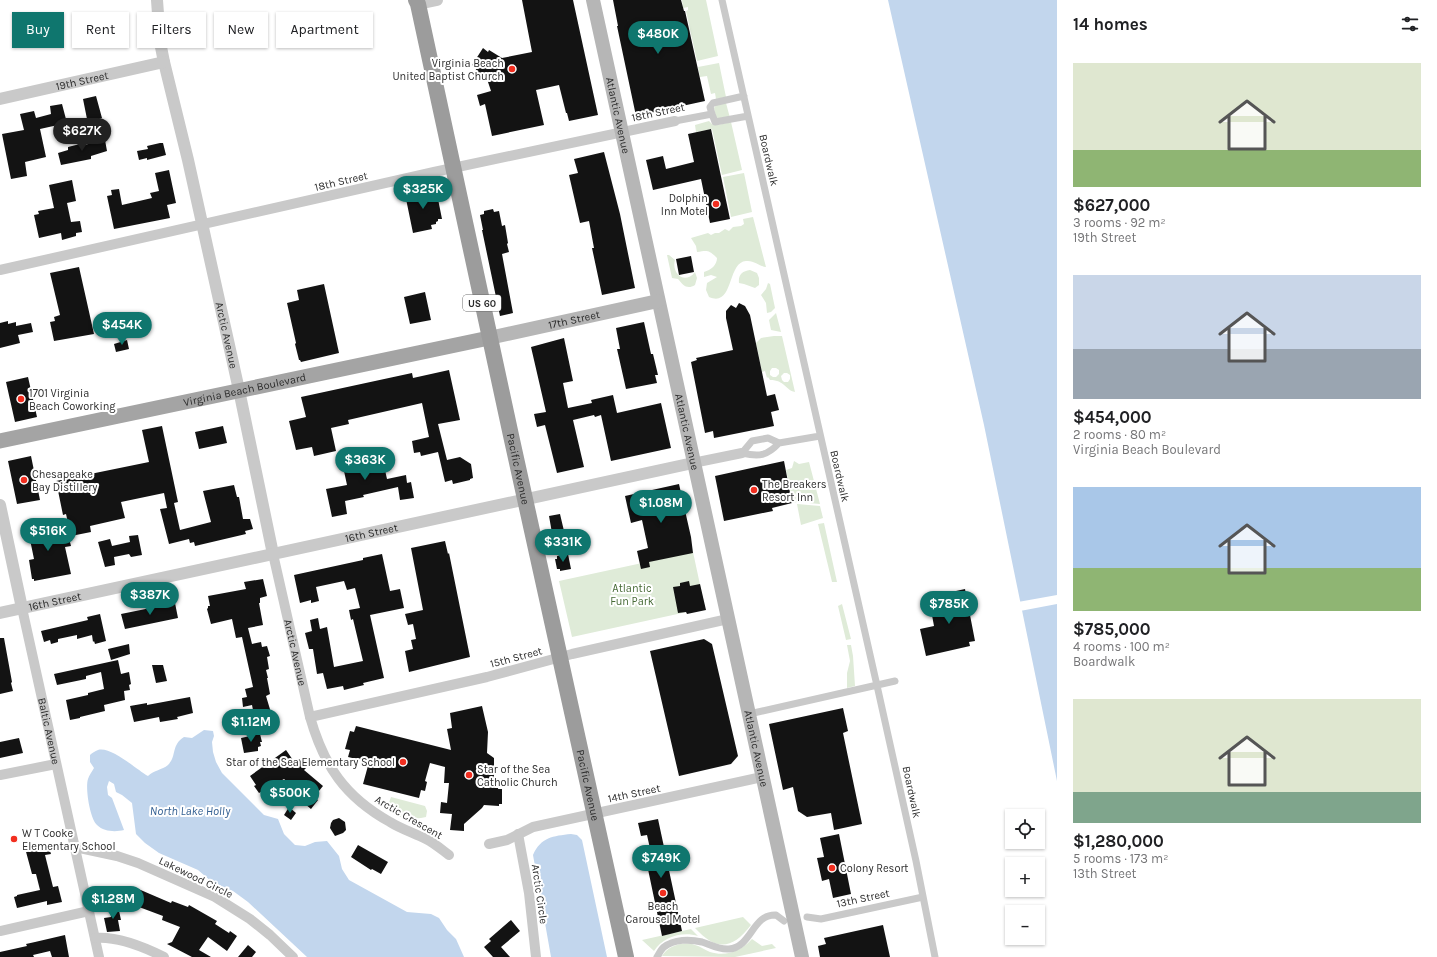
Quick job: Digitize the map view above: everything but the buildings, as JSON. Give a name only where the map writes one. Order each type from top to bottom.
[{"type":"highway","name":"Pacific Avenue","points":[[418,1],[525,499],[626,957]]},
{"type":"main road","name":"Atlantic Avenue","points":[[593,0],[802,957]]},
{"type":"main road","name":"17th Street","points":[[490,338],[658,301]]},
{"type":"main road","name":"Virginia Beach Boulevard","points":[[0,441],[490,338]]},
{"type":"street","name":"Arctic Avenue","points":[[157,0],[160,42],[164,62],[188,160],[239,390],[273,554],[310,717]]},
{"type":"street","points":[[418,1],[437,0]]},
{"type":"street","name":"Boardwalk","points":[[722,0],[876,685],[935,957]]},
{"type":"street","name":"19th Street","points":[[0,99],[164,62]]},
{"type":"street","points":[[744,96],[713,103],[710,107],[715,122],[748,116]]},
{"type":"street","name":"18th Street","points":[[0,270],[453,168],[712,114]]},
{"type":"street","name":"16th Street","points":[[742,452],[752,441],[768,438],[779,443],[820,436]]},
{"type":"street","name":"16th Street","points":[[0,613],[742,452],[754,456],[770,452],[779,443]]},
{"type":"street","name":"Baltic Avenue","points":[[0,505],[99,957]]},
{"type":"street","name":"15th Street","points":[[310,717],[487,677],[560,658],[728,619]]},
{"type":"street","points":[[748,714],[895,681]]},
{"type":"street","name":"Arctic Crescent","points":[[310,717],[319,744],[328,764],[350,792],[374,812],[403,829],[427,839],[449,855]]},
{"type":"street","points":[[0,775],[56,764]]},
{"type":"street","name":"14th Street","points":[[490,844],[507,840],[533,827],[762,777]]},
{"type":"street","name":"Arctic Circle","points":[[518,834],[529,893],[536,957]]},
{"type":"street","name":"Lakewood Circle","points":[[75,847],[117,856],[138,863],[215,897],[250,919],[270,935],[293,957]]},
{"type":"street","name":"13th Street","points":[[807,917],[821,919],[923,897]]},
{"type":"street","points":[[0,931],[89,911]]},
{"type":"street","points":[[657,957],[664,946],[679,940],[701,942],[716,947],[730,949],[738,946],[746,940],[757,923],[763,917],[776,915],[784,922]]},
{"type":"street","points":[[95,938],[105,937],[125,942],[152,951],[164,957]]},
{"type":"green space","points":[[682,0],[706,0],[718,56],[697,61],[686,11],[688,10],[688,7],[683,8]]},
{"type":"green space","points":[[719,63],[726,97],[716,99],[715,93],[711,94],[707,76],[700,77],[698,67]]},
{"type":"green space","points":[[726,103],[730,118],[718,119],[714,108],[716,105]]},
{"type":"green space","points":[[709,121],[712,124],[718,125],[731,122],[742,170],[722,175],[712,129],[696,132],[695,125]]},
{"type":"green space","points":[[744,173],[752,212],[731,217],[723,177]]},
{"type":"green space","points":[[753,217],[766,267],[749,261],[740,263],[727,291],[723,296],[717,299],[709,297],[706,290],[707,283],[717,277],[711,275],[704,277],[704,272],[713,267],[717,258],[708,251],[697,252],[696,246],[691,238],[708,233],[711,235],[719,233],[725,229],[729,231],[733,227],[744,224],[743,219]]},
{"type":"green space","points":[[667,255],[675,260],[675,270],[683,278],[691,276],[695,272],[697,278],[695,285],[687,287],[678,279],[672,278]]},
{"type":"green space","points":[[750,270],[757,273],[759,278],[759,285],[755,288],[739,283],[741,274]]},
{"type":"green space","points":[[768,283],[770,284],[775,308],[771,312],[767,313],[766,303],[761,295],[766,289]]},
{"type":"green space","points":[[776,313],[781,332],[771,330],[769,320]]},
{"type":"green space","points":[[782,336],[795,392],[782,383],[775,380],[770,380],[768,377],[767,378],[765,371],[762,372],[756,343],[761,338]],"holes":[[[772,368],[779,370],[779,374],[776,377],[770,375]],[[784,373],[790,375],[788,382],[784,382],[782,380],[781,376]]]},
{"type":"green space","points":[[794,461],[799,464],[809,462],[820,504],[793,503],[786,470],[792,468]]},
{"type":"green space","points":[[797,504],[820,506],[823,518],[801,525]]},
{"type":"green space","points":[[824,523],[837,582],[832,582],[818,524]]},
{"type":"green space","name":"Atlantic Fun Park","points":[[693,552],[705,608],[572,637],[559,581]]},
{"type":"green space","points":[[842,604],[851,639],[846,640],[838,606]]},
{"type":"green space","points":[[847,645],[851,645],[855,686],[847,688],[847,673],[850,661]]},
{"type":"green space","points":[[391,797],[425,806],[427,811],[426,817],[410,819],[409,821],[394,814],[387,808]]},
{"type":"green space","points":[[743,917],[751,925],[737,939],[730,943],[717,944],[710,941],[695,928]]},
{"type":"green space","points":[[691,929],[698,936],[686,934],[673,936],[662,942],[654,951],[642,940]]},
{"type":"green space","points":[[752,939],[762,946],[772,944],[776,948],[735,957],[662,956],[672,947],[681,944],[690,944],[710,952],[722,954],[733,952],[743,947]]},
{"type":"water","points":[[888,0],[1057,0],[1057,781],[984,425]]},
{"type":"water","name":"North Lake Holly","points":[[204,730],[213,731],[213,752],[222,773],[264,815],[278,819],[284,834],[295,845],[305,846],[315,842],[327,841],[339,856],[342,869],[349,880],[407,912],[431,914],[439,918],[447,930],[456,939],[464,957],[307,957],[248,902],[233,891],[212,882],[198,870],[159,853],[145,843],[136,834],[132,803],[116,792],[114,784],[109,781],[107,787],[108,795],[112,798],[124,830],[110,831],[103,829],[94,822],[90,810],[87,783],[94,768],[90,762],[91,754],[98,750],[110,752],[124,759],[148,776],[171,762],[177,743],[180,740],[184,737],[192,738]]},
{"type":"water","points":[[571,834],[577,835],[582,840],[607,957],[551,957],[533,855],[540,844],[548,838]]},
{"type":"pier","points":[[1057,595],[1057,604],[1020,611],[1018,602]]},
{"type":"place","name":"Virginia Beach United Baptist Church","points":[[512,69]]},
{"type":"place","name":"Dolphin Inn Motel","points":[[716,204]]},
{"type":"place","name":"1701 Virginia Beach Coworking","points":[[21,399]]},
{"type":"place","name":"Chesapeake Bay Distillery","points":[[24,480]]},
{"type":"place","name":"The Breakers Resort Inn","points":[[754,490]]},
{"type":"place","name":"Star of the Sea Elementary School","points":[[403,762]]},
{"type":"place","name":"Star of the Sea Catholic Church","points":[[469,775]]},
{"type":"place","name":"W T Cooke Elementary School","points":[[14,839]]},
{"type":"place","name":"Colony Resort","points":[[832,868]]},
{"type":"place","name":"Beach Carousel Motel","points":[[663,893]]}]
